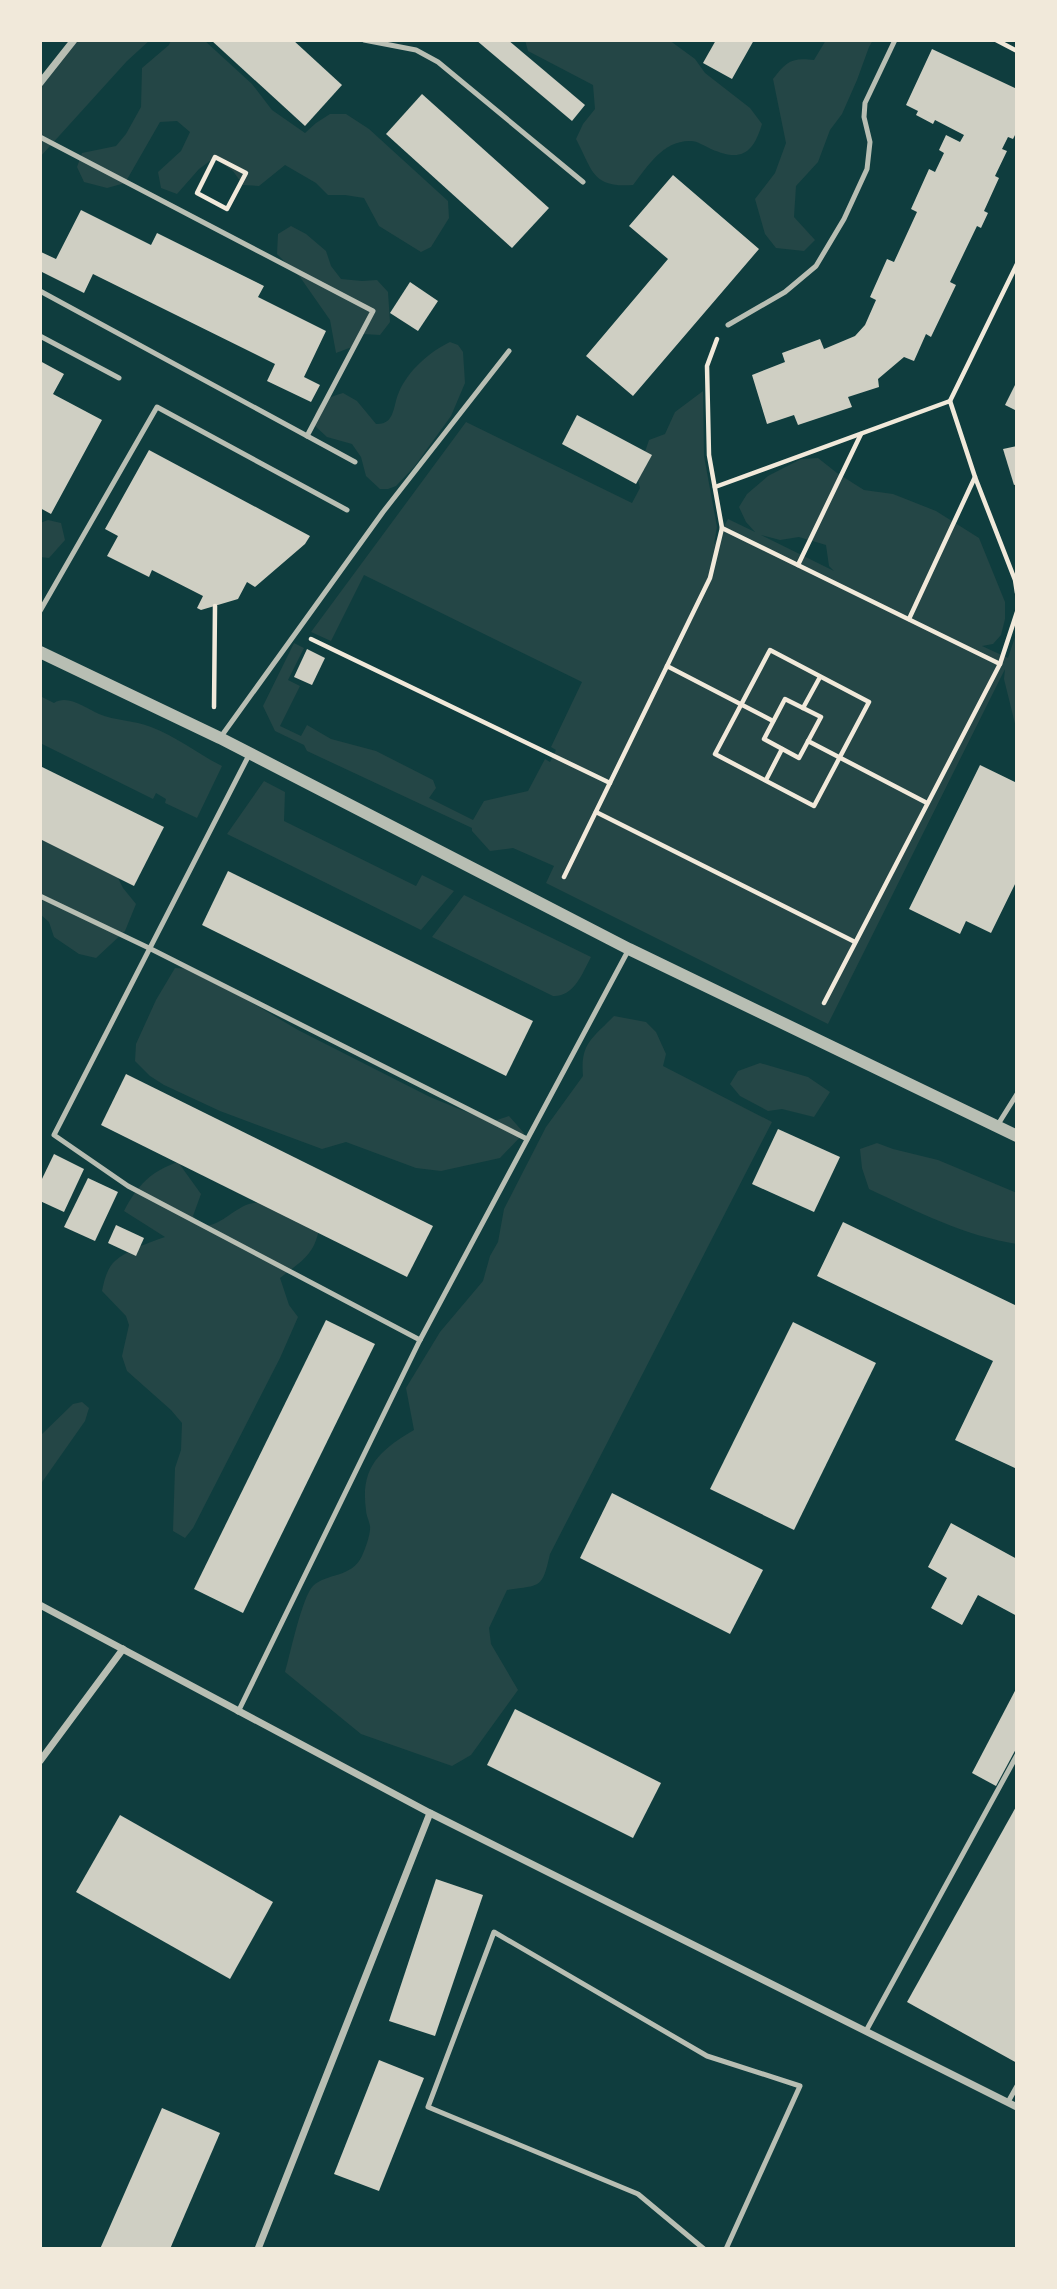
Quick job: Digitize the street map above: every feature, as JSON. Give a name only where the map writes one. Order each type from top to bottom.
[{"type":"street","points":[[40,83],[75,40]]},
{"type":"street","points":[[40,652],[220,738],[629,949],[1017,1136]]},
{"type":"street","points":[[40,1605],[430,1812],[1017,2107]]},
{"type":"street","points":[[40,1761],[123,1649]]},
{"type":"street","points":[[258,2249],[430,1812]]},
{"type":"lane","points":[[364,40],[416,50],[438,62],[583,182]]},
{"type":"lane","points":[[728,325],[785,292],[816,266],[844,219],[867,169],[870,142],[864,117],[865,103],[895,40]]},
{"type":"lane","points":[[40,137],[373,311],[307,436]]},
{"type":"lane","points":[[40,291],[355,462]]},
{"type":"lane","points":[[40,336],[119,378]]},
{"type":"lane","points":[[220,738],[383,512],[509,351]]},
{"type":"lane","points":[[40,611],[157,407],[347,510]]},
{"type":"lane","points":[[249,755],[54,1135],[128,1186],[420,1340]]},
{"type":"lane","points":[[40,895],[527,1139]]},
{"type":"lane","points":[[238,1712],[420,1340],[629,949]]},
{"type":"lane","points":[[996,1126],[1017,1094]]},
{"type":"lane","points":[[866,2031],[1017,1755]]},
{"type":"lane","points":[[704,2249],[638,2194],[428,2107],[494,1932],[707,2056],[800,2086],[726,2249]]},
{"type":"lane","points":[[1008,2102],[1017,2086]]},
{"type":"path","points":[[996,40],[1017,51]]},
{"type":"path","points":[[215,157],[246,173],[228,209],[197,193],[215,157]]},
{"type":"path","points":[[715,487],[950,401],[1017,264]]},
{"type":"path","points":[[564,877],[710,578],[722,528],[709,455],[706,366],[714,342],[728,325]]},
{"type":"path","points":[[950,401],[1002,551],[1016,580],[1017,593]]},
{"type":"path","points":[[798,565],[861,434]]},
{"type":"path","points":[[909,619],[975,477]]},
{"type":"path","points":[[722,528],[1000,664]]},
{"type":"path","points":[[214,707],[215,606]]},
{"type":"path","points":[[824,1003],[1000,664],[1017,612]]},
{"type":"path","points":[[296,632],[610,783]]},
{"type":"path","points":[[770,650],[820,677],[869,702],[814,806],[715,754],[770,650]]},
{"type":"path","points":[[667,666],[773,721]]},
{"type":"path","points":[[803,708],[820,677]]},
{"type":"path","points":[[785,699],[803,708],[821,717],[799,758],[764,739],[785,699]]},
{"type":"path","points":[[808,741],[928,803]]},
{"type":"path","points":[[766,780],[782,749]]},
{"type":"path","points":[[596,812],[855,942]]},
{"type":"shaded area","points":[[75,40],[150,40],[127,61],[40,157],[40,82]]},
{"type":"shaded area","points":[[171,40],[204,40],[252,84],[272,110],[305,133],[330,114],[346,114],[369,129],[448,201],[449,218],[431,247],[421,252],[379,226],[364,198],[328,195],[316,183],[285,165],[259,186],[243,185],[233,171],[214,158],[199,169],[177,194],[161,188],[158,172],[181,151],[190,132],[177,121],[160,122],[125,183],[107,188],[84,182],[77,167],[82,153],[116,146],[126,134],[141,107],[142,68],[169,45]]},
{"type":"shaded area","points":[[525,40],[669,40],[695,59],[705,73],[750,108],[762,124],[750,149],[744,153],[730,155],[693,141],[681,142],[657,155],[633,185],[609,184],[596,175],[576,139],[583,124],[595,109],[593,85],[528,51]]},
{"type":"shaded area","points":[[826,40],[873,40],[842,114],[830,130],[818,162],[796,186],[794,217],[815,240],[804,251],[776,248],[765,234],[755,199],[775,173],[786,143],[773,79],[782,68],[794,60],[814,60]]},
{"type":"shaded area","points":[[291,226],[306,234],[326,251],[331,266],[341,279],[377,280],[388,292],[390,322],[380,335],[363,334],[352,347],[336,353],[330,320],[300,277],[277,254],[278,234]]},
{"type":"shaded area","points":[[450,342],[458,345],[463,352],[465,383],[451,416],[414,467],[396,486],[380,489],[366,476],[361,457],[352,444],[327,437],[314,425],[318,407],[331,397],[343,393],[357,401],[376,424],[386,422],[392,415],[403,384],[414,370],[434,351]]},
{"type":"shaded area","points":[[703,391],[704,456],[717,527],[714,544],[728,519],[755,532],[746,522],[739,507],[747,494],[768,476],[801,459],[818,458],[864,490],[893,494],[936,511],[979,538],[1005,602],[1001,635],[993,644],[982,646],[1008,658],[1017,631],[1017,732],[1004,679],[1005,669],[828,1024],[546,883],[554,866],[513,848],[490,851],[472,828],[307,751],[304,745],[275,731],[263,706],[294,643],[304,648],[288,680],[300,686],[280,726],[301,736],[307,725],[331,739],[376,751],[433,780],[436,788],[429,798],[473,820],[484,801],[528,791],[545,759],[550,762],[556,750],[551,747],[582,682],[364,575],[331,641],[311,632],[466,422],[632,503],[640,488],[637,476],[649,440],[665,434],[675,412]],"holes":[[[761,535],[780,540],[799,537],[826,545],[829,566],[834,571]]]},
{"type":"shaded area","points":[[48,520],[61,523],[65,540],[49,558],[40,557],[40,523]]},
{"type":"shaded area","points":[[40,696],[54,703],[71,701],[105,716],[151,727],[222,766],[197,818],[165,803],[166,799],[156,793],[153,799],[40,743]]},
{"type":"shaded area","points":[[264,781],[285,792],[284,821],[416,886],[422,875],[454,891],[421,930],[227,834]]},
{"type":"shaded area","points":[[40,825],[113,868],[123,888],[136,904],[125,931],[96,958],[79,954],[54,937],[49,922],[40,914]]},
{"type":"shaded area","points":[[464,895],[591,957],[572,989],[553,996],[432,937]]},
{"type":"shaded area","points":[[175,968],[195,969],[298,1030],[430,1097],[491,1122],[509,1116],[524,1133],[500,1158],[441,1171],[416,1168],[346,1142],[322,1149],[220,1111],[164,1085],[135,1061],[136,1044],[156,1000]]},
{"type":"shaded area","points":[[614,1016],[646,1022],[656,1032],[666,1054],[663,1066],[772,1122],[550,1554],[545,1574],[533,1586],[507,1590],[489,1628],[491,1644],[518,1690],[471,1755],[452,1766],[361,1734],[285,1672],[309,1592],[318,1582],[352,1568],[362,1556],[370,1529],[365,1495],[370,1471],[382,1453],[414,1430],[406,1388],[440,1332],[483,1281],[490,1256],[498,1242],[504,1209],[546,1127],[583,1076],[586,1048]]},
{"type":"shaded area","points":[[760,1063],[808,1077],[830,1092],[814,1117],[782,1109],[768,1111],[740,1096],[730,1084],[738,1071]]},
{"type":"shaded area","points":[[877,1143],[938,1160],[1017,1193],[1017,1244],[960,1229],[869,1189],[862,1168],[860,1149]]},
{"type":"shaded area","points":[[178,1162],[201,1194],[193,1216],[203,1227],[251,1203],[261,1203],[281,1208],[319,1229],[310,1252],[280,1278],[289,1305],[298,1317],[280,1358],[193,1528],[185,1538],[173,1531],[175,1468],[181,1450],[182,1423],[127,1371],[122,1356],[129,1325],[126,1316],[102,1291],[108,1271],[115,1261],[132,1250],[165,1237],[124,1211],[146,1180]]},
{"type":"shaded area","points":[[82,1402],[89,1408],[85,1421],[40,1485],[40,1436],[73,1404]]},
{"type":"building","points":[[211,40],[293,40],[342,85],[305,126]]},
{"type":"building","points":[[476,40],[508,40],[585,105],[572,121]]},
{"type":"building","points":[[716,40],[754,40],[732,79],[703,63]]},
{"type":"building","points":[[932,49],[1017,89],[1017,131],[1013,139],[1008,137],[1002,149],[1007,151],[995,176],[999,178],[984,211],[988,213],[981,228],[977,226],[950,282],[956,285],[931,337],[926,334],[914,361],[904,357],[878,379],[879,387],[848,397],[852,407],[798,425],[794,415],[767,424],[752,375],[785,362],[782,353],[820,339],[824,349],[855,336],[865,325],[876,300],[870,297],[887,259],[894,262],[917,212],[911,209],[929,169],[935,172],[944,153],[939,150],[946,135],[960,142],[964,135],[935,120],[933,124],[916,115],[918,111],[906,105]]},
{"type":"building","points":[[422,94],[549,208],[512,248],[386,134]]},
{"type":"building","points":[[673,175],[759,249],[633,396],[586,356],[668,259],[629,226]]},
{"type":"building","points":[[81,210],[151,245],[157,233],[264,286],[258,297],[326,331],[304,377],[320,385],[311,402],[267,381],[275,364],[93,274],[84,293],[40,271],[41,252],[56,259]]},
{"type":"building","points":[[410,282],[438,301],[418,331],[390,313]]},
{"type":"building","points":[[40,361],[64,374],[53,394],[102,420],[51,514],[40,508]]},
{"type":"building","points":[[1017,381],[1017,411],[1005,405]]},
{"type":"building","points":[[577,415],[652,455],[636,484],[562,444]]},
{"type":"building","points":[[1017,446],[1017,484],[1014,485],[1003,449]]},
{"type":"building","points":[[149,450],[310,536],[305,544],[255,587],[247,582],[238,599],[201,610],[197,608],[203,596],[152,570],[149,577],[107,556],[118,536],[105,529]]},
{"type":"building","points":[[307,649],[325,658],[312,685],[294,677]]},
{"type":"building","points":[[980,765],[1017,783],[1017,880],[991,933],[966,921],[960,934],[909,909]]},
{"type":"building","points":[[40,766],[164,827],[134,886],[40,839]]},
{"type":"building","points":[[228,871],[533,1021],[506,1076],[202,925]]},
{"type":"building","points":[[126,1074],[433,1226],[407,1277],[101,1125]]},
{"type":"building","points":[[778,1129],[840,1157],[814,1212],[752,1184]]},
{"type":"building","points":[[54,1154],[84,1169],[64,1212],[40,1201],[40,1183]]},
{"type":"building","points":[[88,1178],[118,1192],[95,1241],[64,1227]]},
{"type":"building","points":[[843,1222],[1017,1306],[1017,1469],[955,1440],[993,1361],[817,1276]]},
{"type":"building","points":[[116,1225],[144,1238],[136,1256],[108,1243]]},
{"type":"building","points":[[326,1320],[375,1344],[243,1613],[194,1589]]},
{"type":"building","points":[[793,1322],[876,1363],[794,1530],[710,1489]]},
{"type":"building","points":[[612,1493],[763,1570],[730,1634],[580,1558]]},
{"type":"building","points":[[951,1523],[1017,1559],[1017,1616],[978,1595],[962,1625],[931,1608],[947,1578],[928,1567]]},
{"type":"building","points":[[1017,1687],[1017,1747],[996,1786],[972,1773]]},
{"type":"building","points":[[515,1709],[661,1783],[633,1838],[487,1765]]},
{"type":"building","points":[[1017,1805],[1017,2063],[907,2002]]},
{"type":"building","points":[[120,1815],[273,1902],[230,1979],[76,1892]]},
{"type":"building","points":[[436,1879],[483,1895],[435,2036],[389,2021]]},
{"type":"building","points":[[379,2060],[424,2078],[379,2191],[334,2174]]},
{"type":"building","points":[[162,2108],[220,2133],[170,2249],[100,2249]]}]
